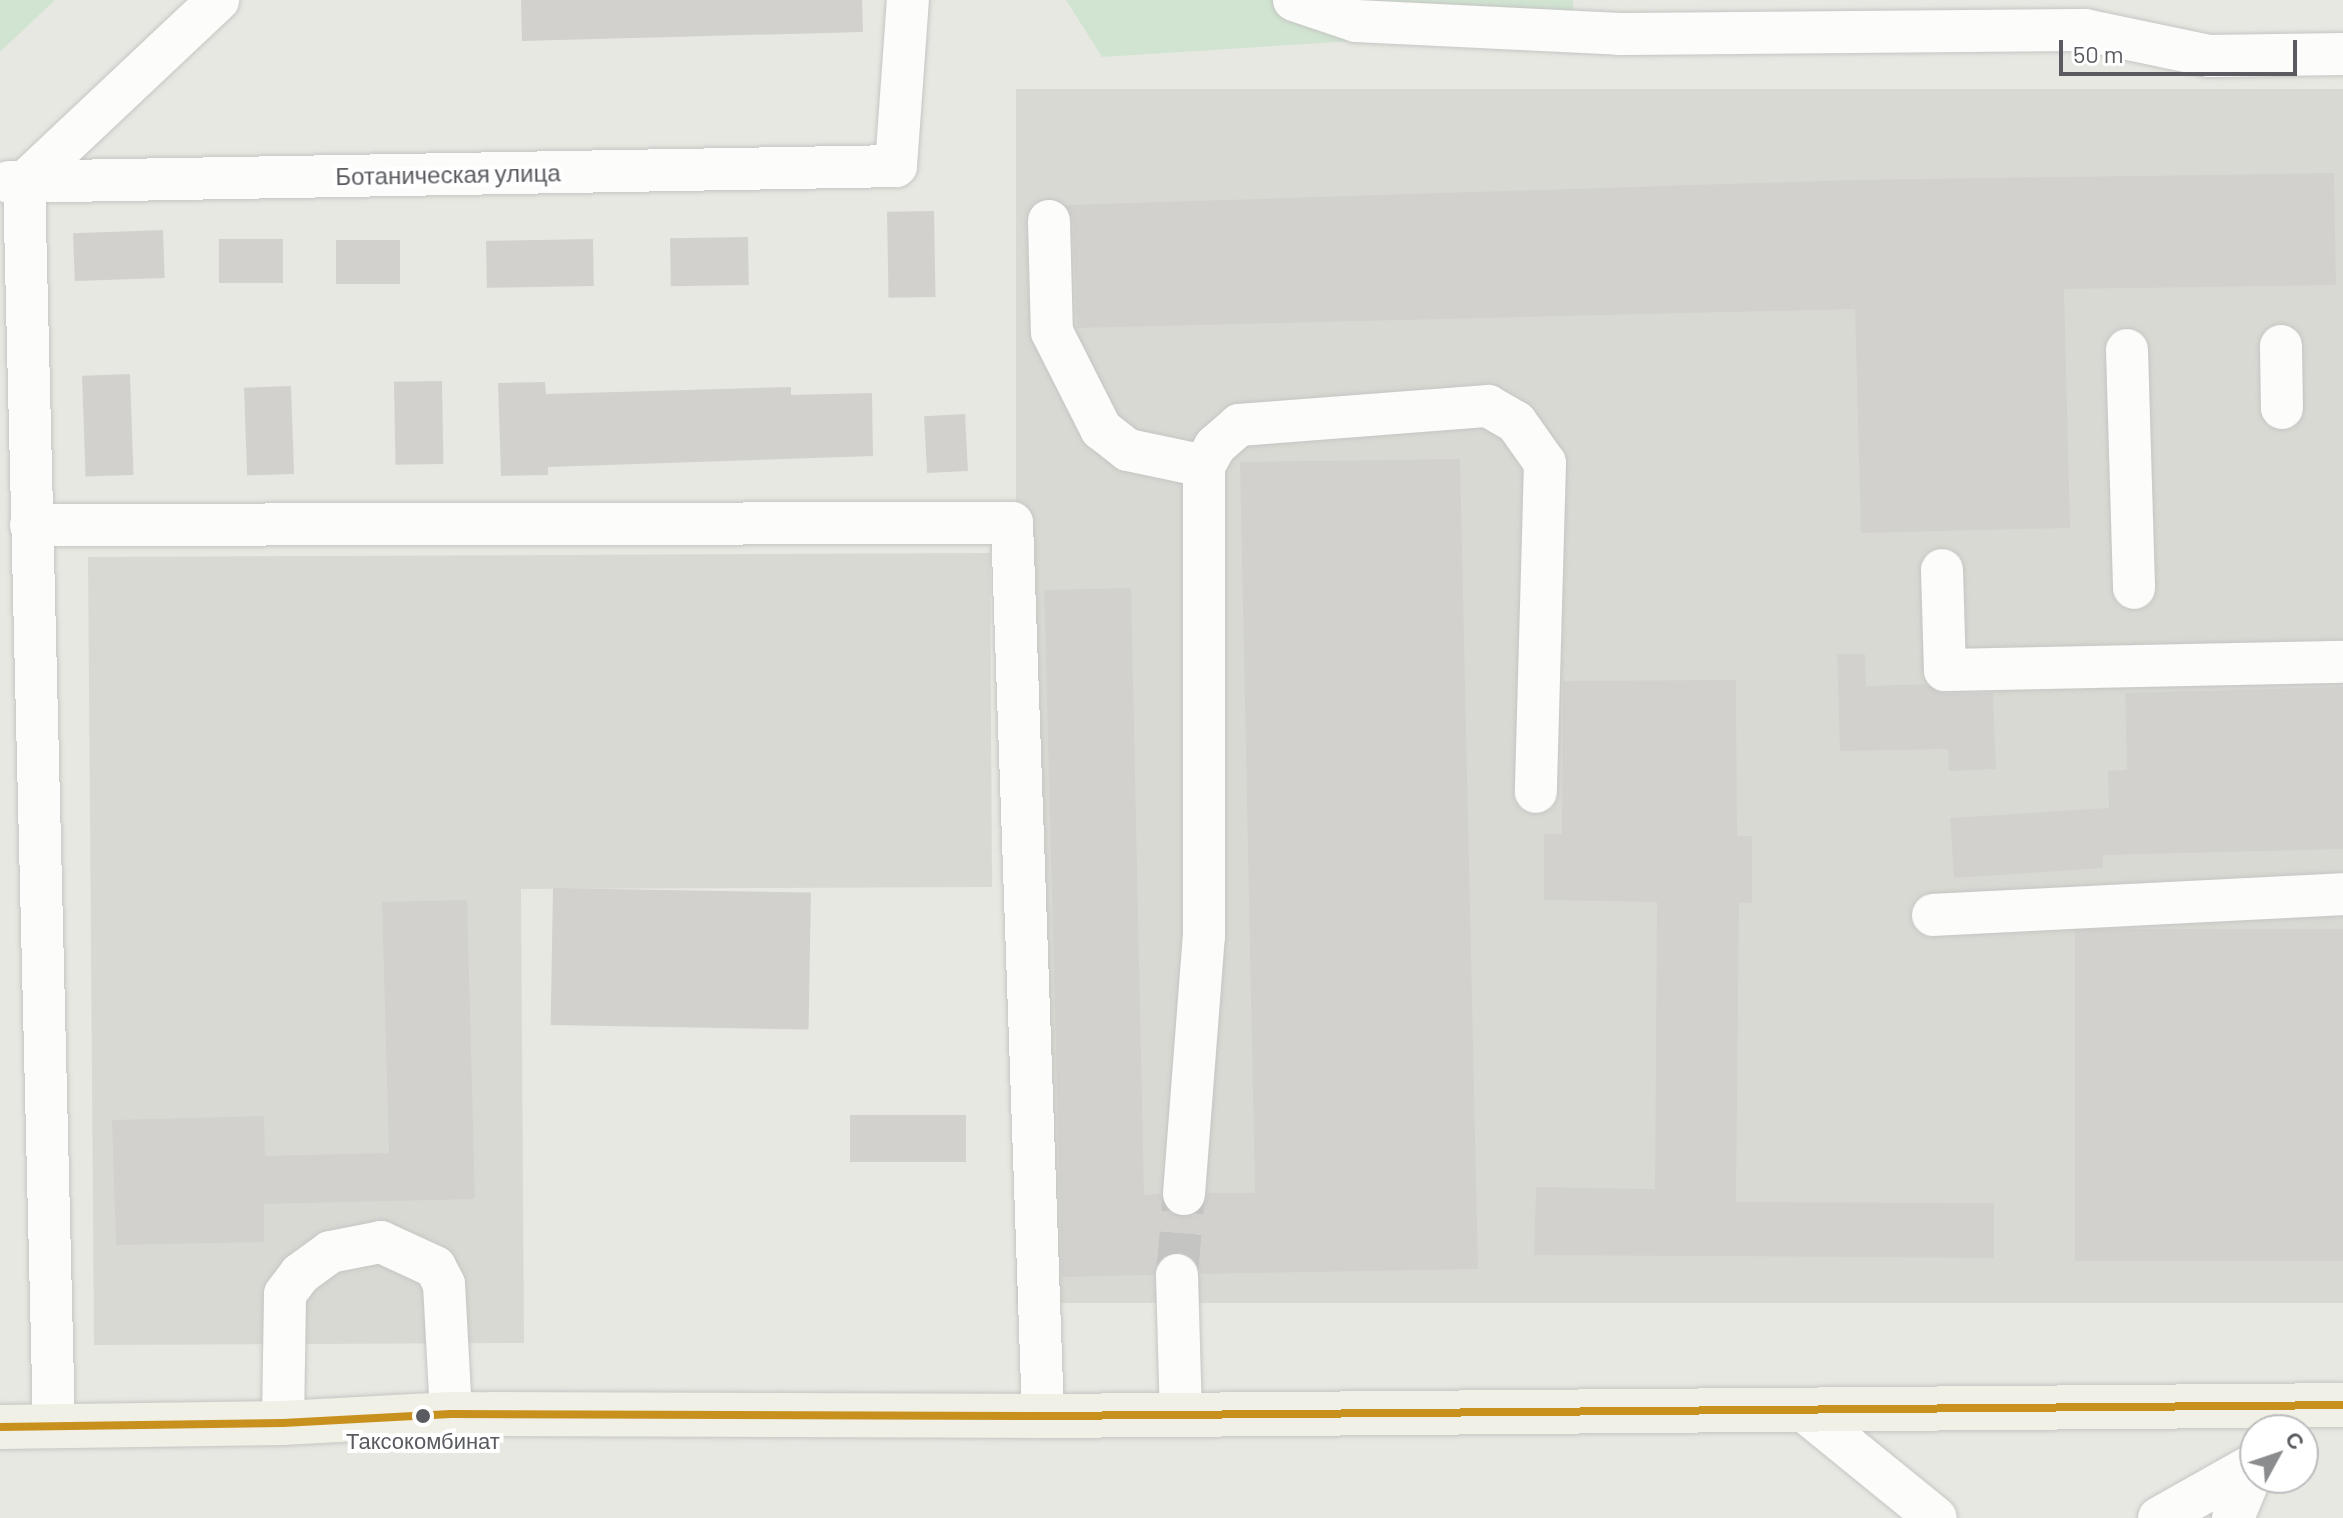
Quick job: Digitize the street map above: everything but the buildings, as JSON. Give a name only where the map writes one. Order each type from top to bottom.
[{"type":"main road","points":[[0,1427],[283,1423],[451,1414],[1043,1416],[1803,1410],[2310,1414]]},
{"type":"street","points":[[54,1425],[31,525],[12,182],[218,0]]},
{"type":"street","name":"Ботаническая улица","points":[[12,182],[896,166],[908,0]]},
{"type":"street","points":[[1294,0],[1356,21],[1620,34],[2085,30],[2209,56],[2343,54]]},
{"type":"street","points":[[1049,221],[1052,332],[1101,429],[1128,450],[1204,466]]},
{"type":"street","points":[[2281,346],[2282,408]]},
{"type":"street","points":[[2127,350],[2134,588]]},
{"type":"street","points":[[1184,1194],[1204,937],[1204,466],[1215,446],[1239,425],[1488,406],[1516,422],[1545,463],[1536,792]]},
{"type":"street","points":[[31,525],[1012,523],[1043,1416]]},
{"type":"street","points":[[1942,570],[1945,670],[2343,662]]},
{"type":"street","points":[[1933,915],[2343,894]]},
{"type":"street","points":[[283,1423],[285,1294],[300,1274],[330,1252],[381,1242],[435,1267],[444,1284],[451,1414]]},
{"type":"street","points":[[1177,1275],[1181,1415]]},
{"type":"street","points":[[1803,1410],[1936,1518]]},
{"type":"street","points":[[2159,1518],[2239,1474]]},
{"type":"street","points":[[2233,1518],[2243,1494]]},
{"type":"shaded area","points":[[1016,89],[2343,89],[2343,1303],[1016,1303]]},
{"type":"shaded area","points":[[990,553],[992,887],[521,889],[524,1343],[94,1345],[88,557]]},
{"type":"green space","points":[[0,0],[55,0],[0,52]]},
{"type":"green space","points":[[1066,0],[1573,0],[1574,27],[1102,57]]},
{"type":"tunnel","points":[[1177,1275],[1184,1194]]},
{"type":"transit line","points":[[0,1427],[283,1423],[451,1414],[1043,1416],[2343,1405]]},
{"type":"place","name":"Таксокомбинат","points":[[423,1416]]}]
